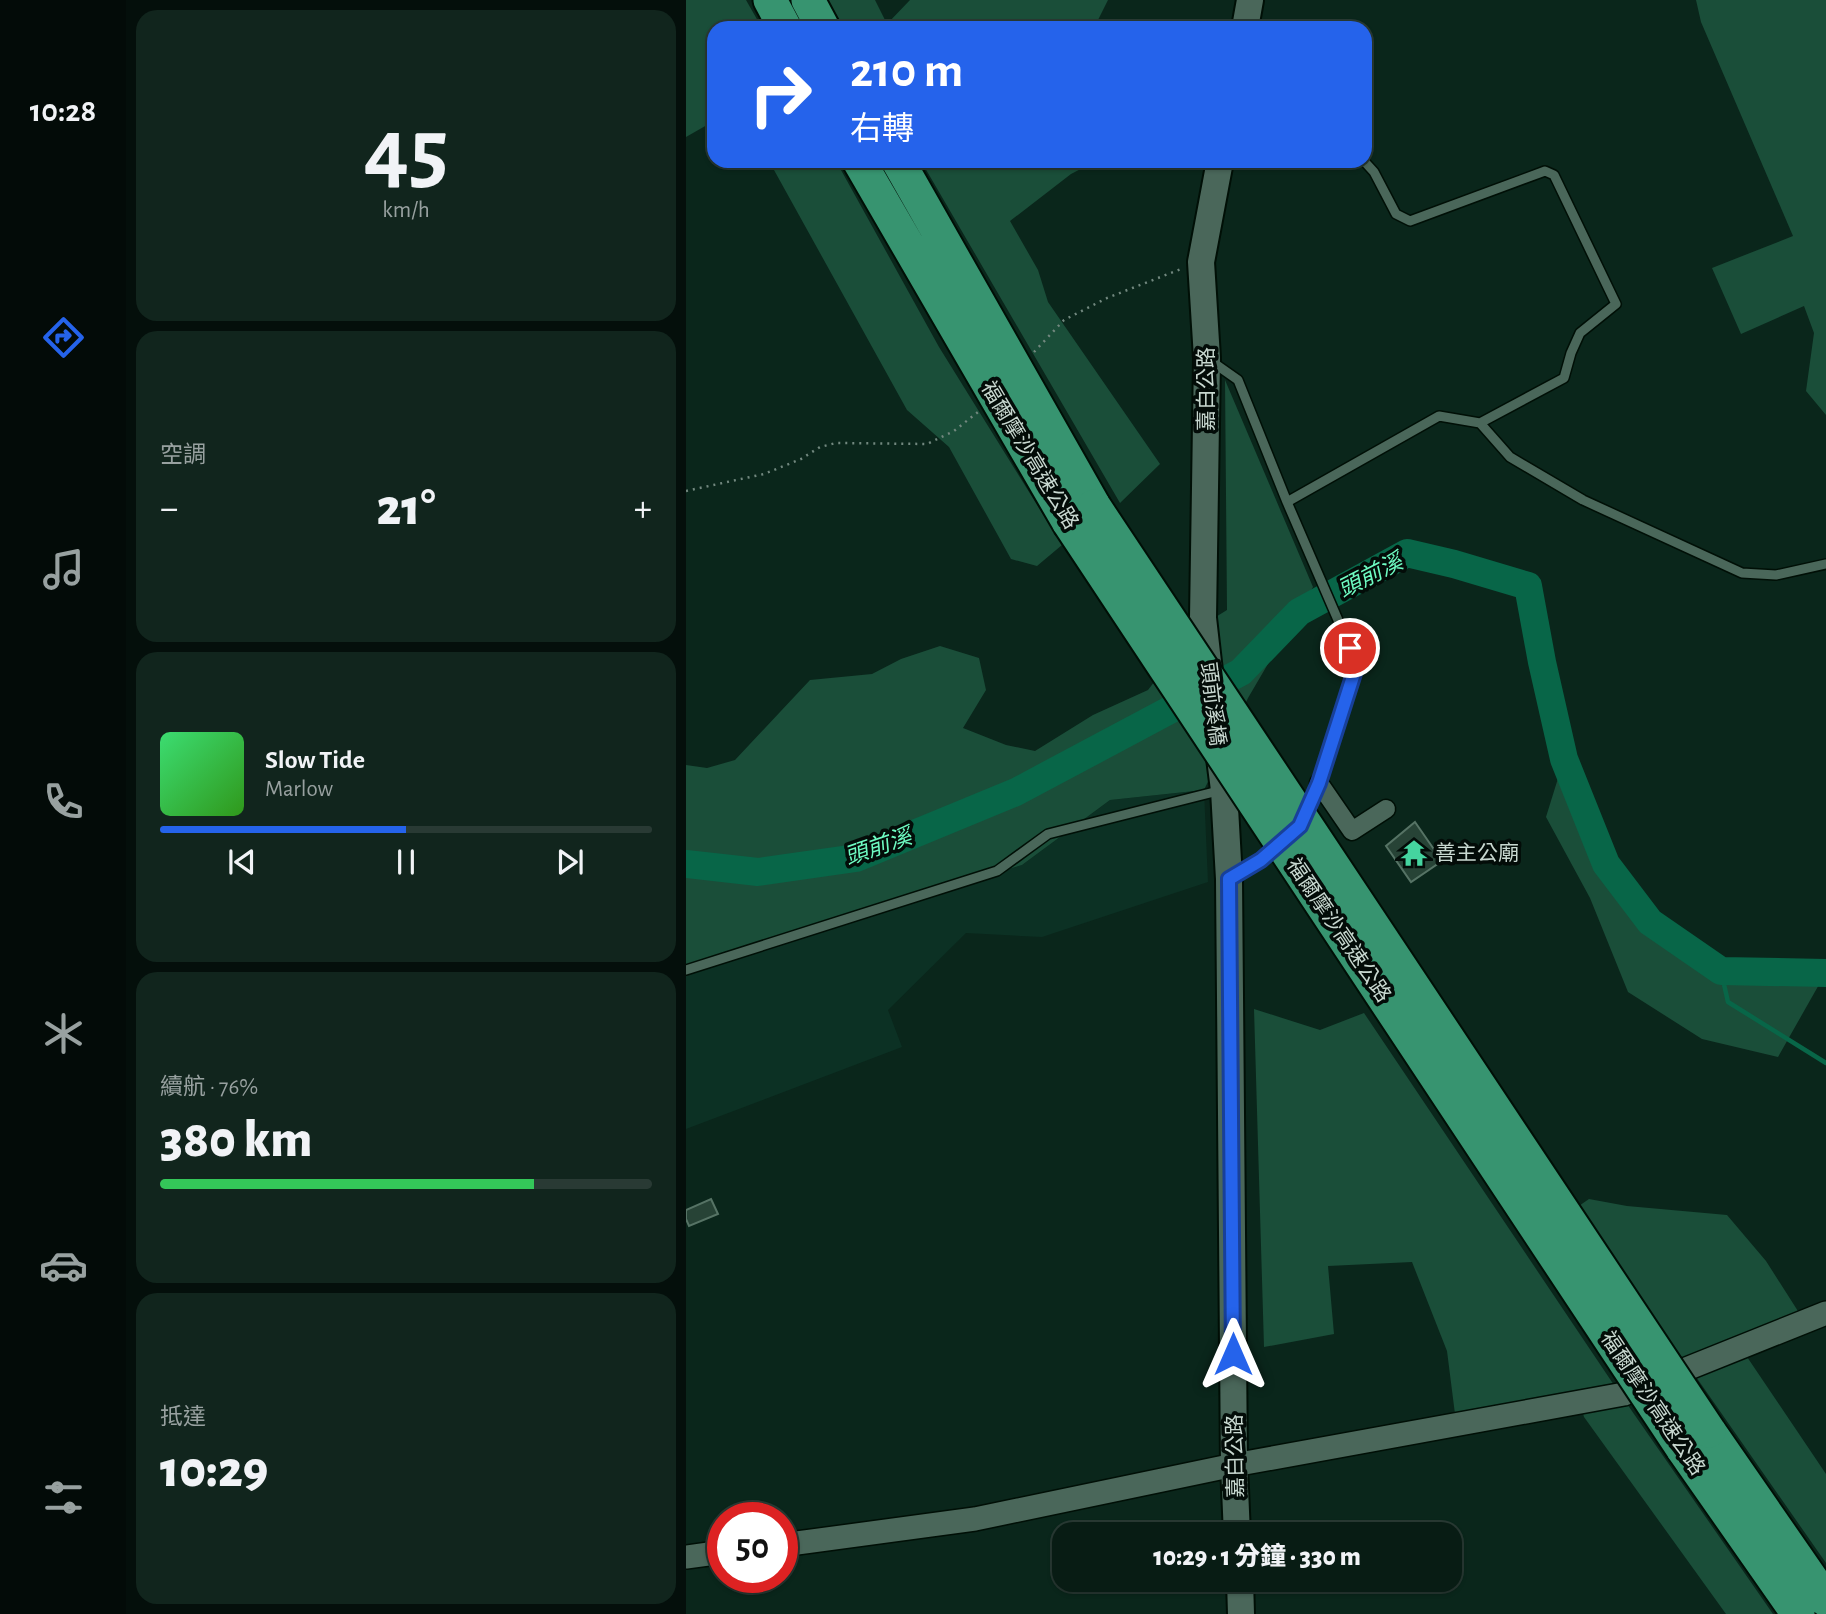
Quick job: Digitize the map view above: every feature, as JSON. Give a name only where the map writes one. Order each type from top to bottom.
[{"type":"highway","points":[[770,0],[781,21]]},
{"type":"highway","points":[[808,0],[819,21]]},
{"type":"highway","name":"福爾摩沙高速公路","points":[[863,168],[1082,515],[1695,1440],[1798,1614]]},
{"type":"highway","name":"福爾摩沙高速公路","points":[[902,168],[1082,515]]},
{"type":"highway","name":"福爾摩沙高速公路","points":[[1695,1440],[1826,1600]]},
{"type":"main road","points":[[1246,21],[1250,0]]},
{"type":"main road","name":"嘉白公路","points":[[1203,618],[1207,358],[1201,262],[1219,168]]},
{"type":"main road","name":"頭前溪橋","points":[[1203,618],[1224,790]]},
{"type":"main road","name":"嘉白公路","points":[[1224,790],[1229,879],[1236,1522]]},
{"type":"main road","points":[[1240,1592],[1241,1614]]},
{"type":"street","points":[[1319,783],[1352,831],[1386,810]]},
{"type":"street","points":[[798,1543],[975,1519],[1234,1465],[1624,1394],[1826,1313]]},
{"type":"street","points":[[686,1557],[707,1554]]},
{"type":"lane","points":[[1287,502],[1439,416],[1480,423],[1564,378],[1580,333],[1616,304],[1554,175],[1545,171],[1410,220],[1396,214],[1370,168]]},
{"type":"lane","points":[[1207,358],[1238,380],[1357,664],[1319,783],[1300,826]]},
{"type":"lane","points":[[1480,423],[1510,457],[1583,500],[1742,573],[1776,575],[1826,564]]},
{"type":"lane","points":[[686,970],[997,871],[1048,834],[1224,790]]},
{"type":"lane","points":[[1229,879],[1261,860],[1290,835]]},
{"type":"path","points":[[1028,359],[1064,320],[1107,298],[1201,262]]},
{"type":"path","points":[[686,491],[764,474],[801,460],[820,447],[836,443],[927,444],[954,431],[981,410]]},
{"type":"shaded area","points":[[686,0],[746,0],[758,21],[707,21],[707,125],[686,137]]},
{"type":"shaded area","points":[[828,0],[875,0],[886,21],[840,21]]},
{"type":"shaded area","points":[[910,0],[1108,0],[1098,21],[890,21]]},
{"type":"shaded area","points":[[1696,0],[1826,0],[1826,415],[1806,391],[1814,333],[1804,306],[1741,334],[1712,268],[1793,236],[1701,22]]},
{"type":"shaded area","points":[[773,168],[840,168],[939,347],[1062,545],[1037,566],[1011,559],[949,447],[907,410]]},
{"type":"shaded area","points":[[925,168],[1083,168],[1010,221],[1038,270],[1048,302],[1160,464],[1120,503]]},
{"type":"shaded area","points":[[1225,380],[1313,587],[1248,698],[1204,790],[1110,800],[1022,865],[686,965],[686,765],[707,768],[735,760],[810,680],[872,674],[901,659],[940,646],[979,658],[986,690],[963,728],[1006,745],[1035,751],[1093,715],[1148,690],[1193,631],[1227,610]]},
{"type":"shaded area","points":[[1564,759],[1606,864],[1650,922],[1721,971],[1825,974],[1778,1057],[1702,1039],[1628,992],[1590,898],[1546,817]]},
{"type":"shaded area","points":[[1204,790],[1208,882],[1042,937],[966,933],[888,1010],[902,1047],[686,1129],[686,965],[1022,865],[1110,800]]},
{"type":"shaded area","points":[[1254,1009],[1320,1030],[1364,1013],[1618,1391],[1773,1614],[1726,1614],[1584,1417],[1579,1398],[1456,1422],[1447,1351],[1412,1262],[1328,1266],[1334,1334],[1264,1347]]},
{"type":"shaded area","points":[[1589,1199],[1627,1206],[1727,1215],[1766,1261],[1803,1319],[1739,1345],[1826,1474],[1826,1563],[1687,1364],[1573,1210]]},
{"type":"building","name":"善主公廟","points":[[1415,822],[1442,861],[1411,882],[1386,846]]},
{"type":"building","points":[[711,1199],[718,1214],[689,1226],[686,1210]]},
{"type":"waterway","name":"頭前溪","points":[[686,864],[758,872],[856,858],[1016,792],[1241,672],[1299,612],[1407,553],[1528,586],[1564,759],[1606,864],[1650,922],[1721,971],[1826,973]]},
{"type":"waterway","points":[[1721,971],[1728,1002],[1826,1063]]},
{"type":"place","name":"善主公廟","points":[[1414,853]]},
{"type":"route","points":[[1233,1354],[1229,879],[1261,860],[1300,826],[1319,783],[1357,664],[1350,648]]}]
